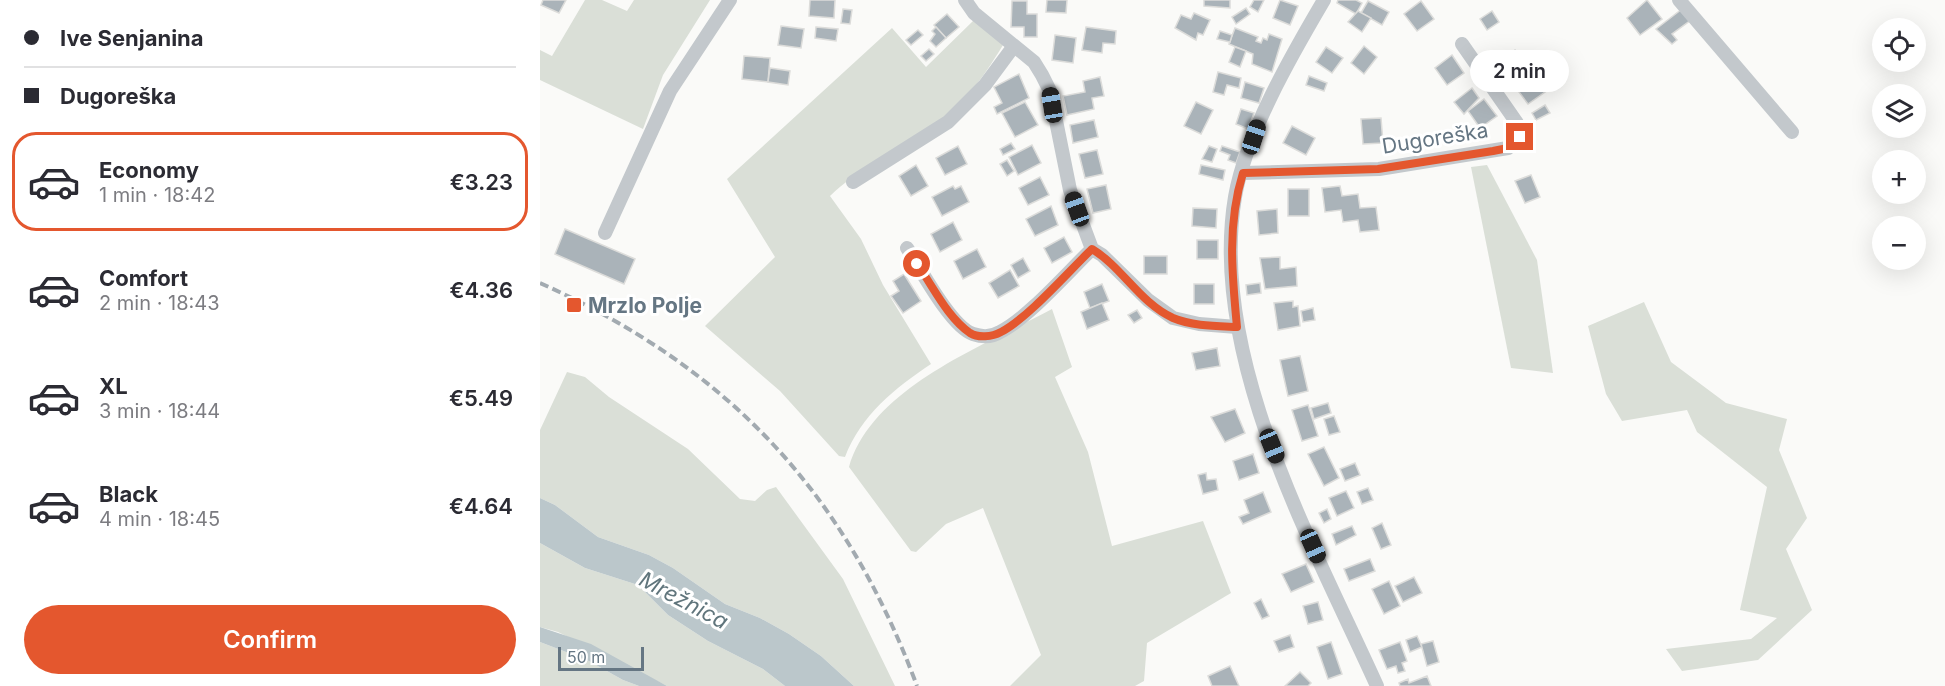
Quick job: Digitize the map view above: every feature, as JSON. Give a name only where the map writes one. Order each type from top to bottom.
[{"type":"street","points":[[605,233],[670,92],[730,0]]},
{"type":"street","points":[[965,0],[974,13],[1034,62],[1050,91],[1070,190],[1092,249],[1102,255],[1148,300],[1173,318],[1198,324],[1237,327]]},
{"type":"street","points":[[1324,0],[1260,119],[1235,196],[1231,254],[1237,327],[1264,426],[1304,525],[1377,686]]},
{"type":"street","points":[[1679,0],[1792,132]]},
{"type":"street","name":"Dugoreška","points":[[1243,173],[1378,169],[1493,151],[1514,144],[1520,137],[1517,123],[1462,44]]},
{"type":"street","points":[[853,182],[948,122],[985,85],[1014,46]]},
{"type":"street","points":[[907,248],[956,321],[972,334],[988,337],[1001,332],[1039,301],[1092,249]]},
{"type":"shaded area","points":[[585,0],[602,0],[627,11],[634,0],[710,0],[663,75],[643,129],[540,80],[540,50],[552,56]]},
{"type":"shaded area","points":[[974,20],[1003,45],[970,93],[928,133],[852,177],[830,196],[861,239],[883,285],[931,364],[880,404],[860,428],[845,457],[839,456],[780,391],[705,326],[775,257],[727,179],[892,28],[926,67]]},
{"type":"shaded area","points":[[1487,165],[1537,260],[1553,373],[1511,368],[1471,167]]},
{"type":"shaded area","points":[[1644,302],[1671,362],[1726,403],[1787,419],[1779,450],[1807,518],[1786,549],[1812,610],[1758,660],[1682,671],[1666,649],[1751,639],[1777,618],[1740,610],[1767,487],[1697,432],[1687,410],[1622,421],[1606,394],[1588,326]]},
{"type":"shaded area","points":[[1052,309],[1072,367],[1055,377],[1088,452],[1112,546],[1203,521],[1231,593],[1147,643],[1144,681],[1135,686],[1010,686],[1041,655],[983,508],[946,524],[916,552],[911,551],[849,467],[862,439],[881,414],[905,392],[964,354]]},
{"type":"shaded area","points":[[567,372],[585,377],[609,397],[688,449],[740,499],[755,501],[767,490],[776,487],[843,579],[895,686],[854,686],[821,656],[789,634],[760,618],[725,604],[673,568],[649,555],[598,537],[555,505],[540,498],[540,430]]},
{"type":"shaded area","points":[[540,543],[585,568],[638,585],[668,615],[708,641],[763,669],[785,686],[667,686],[558,632],[540,627]]},
{"type":"shaded area","points":[[540,642],[587,660],[639,686],[540,686]]},
{"type":"water","name":"Mrežnica","points":[[540,498],[555,505],[598,537],[649,555],[673,568],[725,604],[760,618],[789,634],[821,656],[854,686],[785,686],[763,669],[708,641],[668,615],[638,585],[585,568],[540,543]]},
{"type":"water","points":[[540,627],[591,644],[667,686],[639,686],[587,660],[540,642]]},
{"type":"building","points":[[543,0],[566,0],[559,13],[541,5]]},
{"type":"building","points":[[810,0],[835,0],[834,18],[809,16]]},
{"type":"building","points":[[1047,0],[1067,0],[1066,13],[1046,12]]},
{"type":"building","points":[[1204,0],[1230,0],[1230,8],[1204,6]]},
{"type":"building","points":[[1254,0],[1264,0],[1258,12],[1250,7]]},
{"type":"building","points":[[1280,0],[1298,6],[1290,25],[1273,18]]},
{"type":"building","points":[[1338,0],[1356,0],[1362,3],[1356,14],[1337,3]]},
{"type":"building","points":[[1647,0],[1662,19],[1640,35],[1627,18]]},
{"type":"building","points":[[1012,1],[1027,1],[1027,14],[1037,14],[1037,37],[1024,37],[1024,27],[1011,27]]},
{"type":"building","points":[[1368,1],[1389,12],[1382,25],[1361,13]]},
{"type":"building","points":[[1421,1],[1434,19],[1417,31],[1404,14]]},
{"type":"building","points":[[1246,8],[1250,14],[1236,24],[1232,17]]},
{"type":"building","points":[[843,9],[852,10],[850,24],[841,23]]},
{"type":"building","points":[[1682,9],[1691,20],[1672,34],[1677,40],[1672,44],[1656,29]]},
{"type":"building","points":[[1358,11],[1371,18],[1362,32],[1348,22]]},
{"type":"building","points":[[1492,11],[1499,22],[1487,30],[1480,19]]},
{"type":"building","points":[[1194,13],[1210,20],[1203,35],[1198,33],[1196,40],[1175,28],[1181,15],[1191,19]]},
{"type":"building","points":[[947,14],[959,27],[946,38],[934,25]]},
{"type":"building","points":[[781,26],[804,29],[801,48],[778,45]]},
{"type":"building","points":[[816,27],[838,29],[836,41],[815,38]]},
{"type":"building","points":[[936,27],[946,38],[936,47],[930,41],[935,34],[932,31]]},
{"type":"building","points":[[1086,27],[1116,31],[1115,44],[1103,43],[1102,53],[1082,50]]},
{"type":"building","points":[[1235,28],[1258,37],[1256,41],[1261,43],[1263,38],[1267,40],[1269,34],[1282,39],[1272,72],[1252,64],[1253,54],[1229,44]]},
{"type":"building","points":[[918,30],[923,35],[911,45],[906,40]]},
{"type":"building","points":[[1220,31],[1232,35],[1230,42],[1217,39]]},
{"type":"building","points":[[1055,35],[1076,38],[1073,63],[1052,60]]},
{"type":"building","points":[[1364,46],[1377,57],[1364,74],[1351,63]]},
{"type":"building","points":[[1235,47],[1246,51],[1240,67],[1229,62]]},
{"type":"building","points":[[1326,47],[1343,58],[1332,73],[1316,62]]},
{"type":"building","points":[[929,49],[934,54],[926,61],[921,56]]},
{"type":"building","points":[[1515,50],[1527,68],[1510,80],[1498,62]]},
{"type":"building","points":[[1452,55],[1464,73],[1447,85],[1435,68]]},
{"type":"building","points":[[744,56],[770,58],[768,82],[742,79]]},
{"type":"building","points":[[770,68],[790,71],[788,85],[768,82]]},
{"type":"building","points":[[1527,68],[1545,92],[1528,104],[1510,80]]},
{"type":"building","points":[[1218,72],[1241,78],[1239,88],[1227,85],[1224,95],[1213,92]]},
{"type":"building","points":[[1019,74],[1029,98],[997,114],[994,107],[1002,103],[994,87]]},
{"type":"building","points":[[1309,76],[1327,83],[1324,91],[1306,85]]},
{"type":"building","points":[[1100,77],[1104,96],[1092,98],[1094,109],[1067,115],[1063,96],[1085,92],[1083,81]]},
{"type":"building","points":[[1245,82],[1264,88],[1259,103],[1241,98]]},
{"type":"building","points":[[1472,88],[1479,98],[1464,114],[1454,102]]},
{"type":"building","points":[[1484,99],[1497,116],[1480,128],[1468,111]]},
{"type":"building","points":[[1025,102],[1038,125],[1015,137],[1002,113]]},
{"type":"building","points":[[1196,102],[1213,110],[1201,134],[1184,126]]},
{"type":"building","points":[[1545,105],[1550,113],[1536,120],[1532,113]]},
{"type":"building","points":[[1241,109],[1254,113],[1248,129],[1236,124]]},
{"type":"building","points":[[1381,118],[1383,143],[1363,144],[1361,119]]},
{"type":"building","points":[[1094,120],[1098,137],[1073,143],[1070,125]]},
{"type":"building","points":[[1292,126],[1315,138],[1306,155],[1283,143]]},
{"type":"building","points":[[1011,143],[1015,149],[1003,155],[1000,149]]},
{"type":"building","points":[[1032,145],[1041,163],[1018,175],[1009,157]]},
{"type":"building","points":[[958,146],[967,164],[945,175],[936,158]]},
{"type":"building","points":[[1209,146],[1217,149],[1212,162],[1202,159]]},
{"type":"building","points":[[1222,146],[1240,152],[1236,163],[1228,160],[1230,155],[1220,151]]},
{"type":"building","points":[[1097,150],[1103,174],[1085,178],[1079,154]]},
{"type":"building","points":[[1007,160],[1014,171],[1007,176],[1000,164]]},
{"type":"building","points":[[916,165],[928,186],[911,196],[899,176]]},
{"type":"building","points":[[1201,165],[1225,170],[1223,180],[1199,174]]},
{"type":"building","points":[[1531,175],[1540,197],[1525,203],[1515,181]]},
{"type":"building","points":[[1040,177],[1049,195],[1028,205],[1019,188]]},
{"type":"building","points":[[1106,185],[1111,209],[1093,213],[1087,189]]},
{"type":"building","points":[[953,186],[955,189],[961,186],[969,202],[942,216],[932,197]]},
{"type":"building","points":[[1340,186],[1342,196],[1358,194],[1360,208],[1376,207],[1379,230],[1360,232],[1358,220],[1343,222],[1341,210],[1325,212],[1322,188]]},
{"type":"building","points":[[1288,189],[1309,189],[1309,216],[1288,216]]},
{"type":"building","points":[[1051,206],[1058,225],[1035,236],[1026,219]]},
{"type":"building","points":[[1193,208],[1217,209],[1216,228],[1192,226]]},
{"type":"building","points":[[1277,209],[1278,233],[1259,235],[1257,211]]},
{"type":"building","points":[[953,222],[962,240],[940,252],[931,234]]},
{"type":"building","points":[[565,229],[635,259],[624,284],[555,254]]},
{"type":"building","points":[[1064,237],[1072,252],[1052,263],[1044,248]]},
{"type":"building","points":[[1197,240],[1218,240],[1218,259],[1197,259]]},
{"type":"building","points":[[977,249],[986,267],[963,279],[954,261]]},
{"type":"building","points":[[1144,256],[1167,256],[1167,274],[1144,274]]},
{"type":"building","points":[[1280,257],[1280,269],[1296,267],[1297,286],[1265,289],[1260,258]]},
{"type":"building","points":[[1023,258],[1030,271],[1018,278],[1011,265]]},
{"type":"building","points":[[1010,270],[1019,286],[998,298],[989,283]]},
{"type":"building","points":[[904,274],[921,301],[903,313],[891,296],[899,291],[893,281]]},
{"type":"building","points":[[1260,283],[1261,293],[1247,295],[1246,285]]},
{"type":"building","points":[[1102,284],[1109,301],[1090,308],[1084,292]]},
{"type":"building","points":[[1194,284],[1214,284],[1214,304],[1194,304]]},
{"type":"building","points":[[1293,301],[1293,307],[1298,306],[1300,326],[1278,330],[1274,303]]},
{"type":"building","points":[[1102,303],[1109,320],[1087,329],[1081,312]]},
{"type":"building","points":[[1313,308],[1315,320],[1303,322],[1301,311]]},
{"type":"building","points":[[1137,310],[1142,318],[1134,323],[1128,315]]},
{"type":"building","points":[[1217,348],[1220,366],[1196,370],[1192,353]]},
{"type":"building","points":[[1300,356],[1308,391],[1288,396],[1280,360]]},
{"type":"building","points":[[1328,403],[1331,413],[1314,419],[1311,408]]},
{"type":"building","points":[[1308,405],[1318,436],[1302,441],[1292,410]]},
{"type":"building","points":[[1235,409],[1245,433],[1225,442],[1211,417]]},
{"type":"building","points":[[1334,416],[1340,432],[1329,435],[1324,419]]},
{"type":"building","points":[[1324,447],[1339,478],[1324,486],[1308,454]]},
{"type":"building","points":[[1253,454],[1259,473],[1239,480],[1233,461]]},
{"type":"building","points":[[1355,463],[1360,475],[1345,481],[1340,469]]},
{"type":"building","points":[[1206,473],[1207,480],[1216,479],[1218,490],[1203,494],[1198,475]]},
{"type":"building","points":[[1368,488],[1373,500],[1362,504],[1357,492]]},
{"type":"building","points":[[1346,491],[1354,508],[1337,516],[1329,498]]},
{"type":"building","points":[[1263,492],[1271,512],[1243,524],[1239,517],[1249,513],[1244,500]]},
{"type":"building","points":[[1327,509],[1331,519],[1324,523],[1319,513]]},
{"type":"building","points":[[1382,523],[1391,545],[1381,549],[1372,528]]},
{"type":"building","points":[[1352,526],[1356,535],[1336,545],[1332,534]]},
{"type":"building","points":[[1370,559],[1375,571],[1349,581],[1344,569]]},
{"type":"building","points":[[1306,564],[1314,582],[1291,592],[1282,574]]},
{"type":"building","points":[[1414,577],[1422,593],[1403,602],[1395,586]]},
{"type":"building","points":[[1389,581],[1400,606],[1384,614],[1372,589]]},
{"type":"building","points":[[1261,599],[1269,616],[1262,619],[1254,603]]},
{"type":"building","points":[[1318,602],[1323,620],[1308,624],[1303,606]]},
{"type":"building","points":[[1290,635],[1294,647],[1279,652],[1274,641]]},
{"type":"building","points":[[1417,636],[1422,647],[1410,652],[1406,640]]},
{"type":"building","points":[[1433,641],[1439,662],[1427,666],[1421,644]]},
{"type":"building","points":[[1331,642],[1342,674],[1328,679],[1317,647]]},
{"type":"building","points":[[1400,642],[1407,661],[1402,663],[1405,671],[1398,673],[1396,666],[1387,669],[1379,650]]},
{"type":"building","points":[[1230,666],[1239,686],[1212,686],[1208,676]]},
{"type":"building","points":[[1300,672],[1311,683],[1308,686],[1285,686]]},
{"type":"building","points":[[1427,676],[1431,686],[1400,686],[1399,683],[1408,679],[1409,683]]},
{"type":"railway","points":[[540,283],[608,317],[669,355],[723,397],[772,444],[816,496],[854,553],[888,616],[917,686]]},
{"type":"place","name":"Mrzlo Polje","points":[[574,305]]},
{"type":"route","points":[[917,264],[956,321],[972,334],[988,337],[1001,332],[1039,301],[1092,249],[1102,255],[1148,300],[1173,318],[1198,324],[1237,327],[1231,254],[1235,196],[1243,173],[1378,169],[1508,148],[1520,137]]}]
